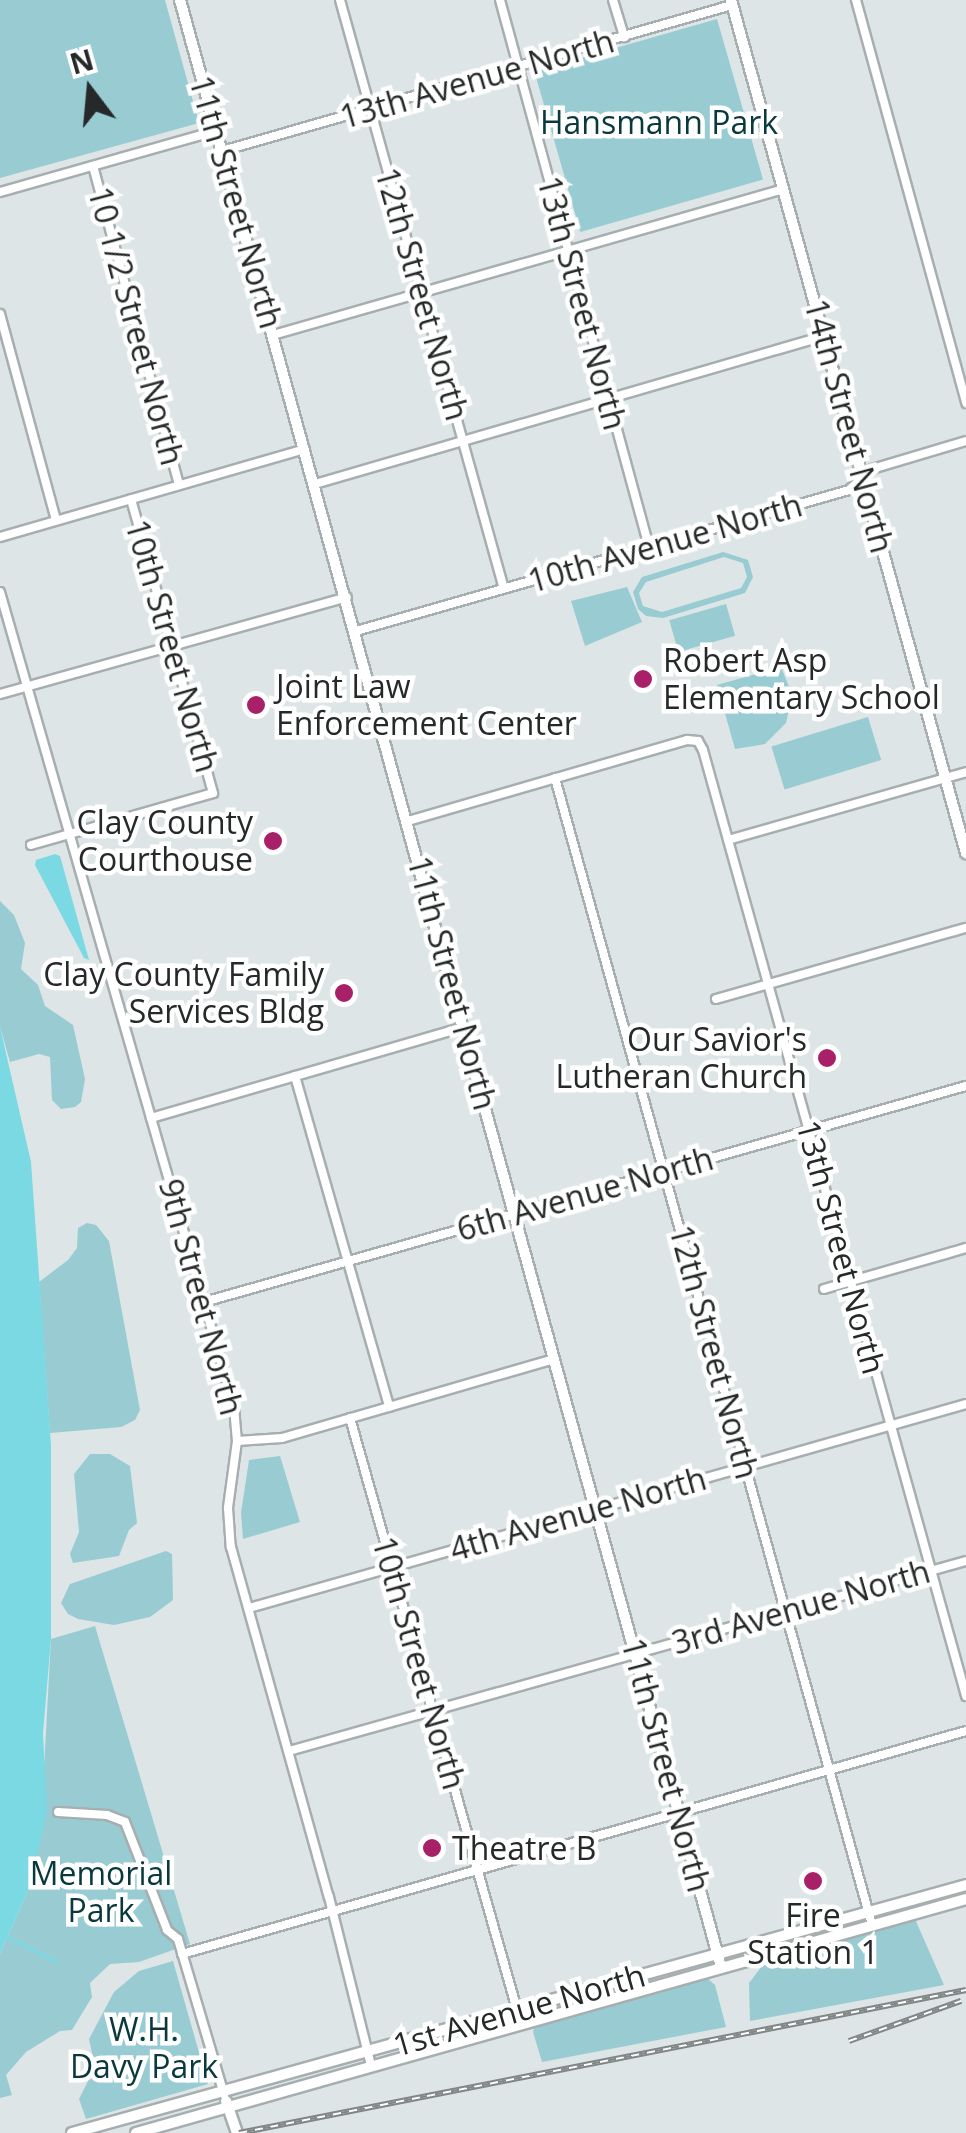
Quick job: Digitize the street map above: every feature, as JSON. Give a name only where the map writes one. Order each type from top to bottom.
[{"type":"street","name":"11th Street North","points":[[180,0],[721,1967]]},
{"type":"street","name":"12th Street North","points":[[340,0],[504,589]]},
{"type":"street","name":"13th Street North","points":[[500,0],[649,547]]},
{"type":"street","points":[[613,0],[624,37]]},
{"type":"street","points":[[856,0],[966,403]]},
{"type":"street","name":"13th Avenue North","points":[[222,151],[518,68],[732,2]]},
{"type":"street","name":"14th Street North","points":[[732,2],[966,852]]},
{"type":"street","points":[[0,192],[216,132]]},
{"type":"street","name":"10 1/2 Street North","points":[[93,166],[179,485]]},
{"type":"street","points":[[274,335],[784,188]]},
{"type":"street","points":[[0,314],[56,520]]},
{"type":"street","points":[[315,484],[824,336]]},
{"type":"street","name":"10th Avenue North","points":[[356,632],[849,490],[872,469],[966,441]]},
{"type":"street","points":[[0,537],[305,448]]},
{"type":"street","name":"10th Street North","points":[[70,834],[213,793],[131,499]]},
{"type":"street","name":"9th Street North","points":[[0,592],[234,1408],[237,1441],[228,1527],[370,2060]]},
{"type":"street","points":[[0,694],[346,597]]},
{"type":"street","name":"13th Street North","points":[[555,778],[687,740],[698,742],[966,1696]]},
{"type":"street","points":[[728,840],[966,772]]},
{"type":"street","points":[[408,821],[555,778]]},
{"type":"street","name":"12th Street North","points":[[555,778],[872,1925]]},
{"type":"street","points":[[31,844],[70,834]]},
{"type":"street","points":[[716,999],[966,928]]},
{"type":"street","points":[[151,1118],[464,1027]]},
{"type":"street","points":[[295,1076],[388,1407]]},
{"type":"street","name":"6th Avenue North","points":[[204,1302],[966,1086]]},
{"type":"street","points":[[824,1289],[966,1248]]},
{"type":"street","points":[[237,1441],[267,1441],[554,1359]]},
{"type":"street","name":"4th Avenue North","points":[[248,1608],[966,1404]]},
{"type":"street","name":"10th Street North","points":[[350,1418],[519,2018]]},
{"type":"street","name":"3rd Avenue North","points":[[289,1751],[966,1561]]},
{"type":"street","points":[[182,1954],[966,1731]]},
{"type":"street","points":[[58,1812],[106,1815],[125,1822],[166,1930],[178,1940],[236,2133]]},
{"type":"street","name":"1st Avenue North","points":[[519,2018],[718,1953],[966,1885]]},
{"type":"street","name":"1st Avenue North","points":[[139,2133],[370,2060],[966,1899]]},
{"type":"street","name":"1st Avenue North","points":[[72,2133],[370,2060]]},
{"type":"green space","points":[[0,0],[165,0],[199,123],[0,178]]},
{"type":"green space","name":"Hansmann Park","points":[[717,19],[763,180],[580,232],[534,71]]},
{"type":"green space","points":[[723,552],[748,560],[753,577],[745,593],[663,618],[646,616],[638,609],[633,592],[642,577]],"holes":[[[724,557],[743,563],[747,577],[741,588],[662,612],[643,606],[639,593],[646,582]]]},
{"type":"green space","points":[[627,587],[642,622],[585,646],[571,601]]},
{"type":"green space","points":[[726,604],[735,636],[678,652],[669,620]]},
{"type":"green space","points":[[781,667],[792,694],[786,723],[765,744],[735,749],[717,685]]},
{"type":"green space","points":[[868,717],[881,760],[785,790],[771,747]]},
{"type":"green space","points":[[0,901],[14,915],[25,943],[21,969],[38,985],[45,1006],[73,1025],[85,1079],[81,1102],[75,1107],[61,1109],[52,1100],[50,1057],[39,1054],[10,1062],[0,1027]]},
{"type":"green space","points":[[87,1223],[96,1225],[109,1241],[140,1410],[135,1420],[121,1427],[50,1433],[39,1282],[68,1260],[77,1248],[78,1228]]},
{"type":"green space","points":[[90,1454],[110,1454],[130,1466],[137,1523],[129,1530],[119,1556],[73,1563],[70,1554],[79,1532],[74,1474]]},
{"type":"green space","points":[[280,1456],[300,1522],[243,1539],[241,1513],[249,1460]]},
{"type":"green space","points":[[166,1551],[172,1554],[173,1600],[150,1617],[114,1625],[78,1619],[68,1614],[61,1603],[70,1584]]},
{"type":"green space","name":"Memorial Park","points":[[95,1626],[190,1944],[139,1962],[110,1964],[90,1983],[92,1997],[72,2030],[60,2031],[26,2052],[6,2075],[12,2095],[0,2098],[0,1954],[30,1886],[44,1768],[51,1639]]},
{"type":"green space","points":[[915,1919],[944,1985],[750,2021],[749,1983],[766,1961]]},
{"type":"green space","name":"W.H. Davy Park","points":[[173,1961],[208,2084],[86,2119],[79,2099],[95,2067],[89,2039],[114,1992],[139,1971]]},
{"type":"green space","points":[[706,1977],[715,1985],[726,2027],[542,2062],[533,2032],[535,2025]]},
{"type":"shaded area","points":[[60,856],[89,960],[84,958],[35,865],[36,860]]},
{"type":"shaded area","points":[[0,1027],[31,1162],[51,1446],[51,1639],[43,1733],[47,1811],[30,1886],[0,1954]]},
{"type":"waterway","points":[[8,1937],[56,1961]]},
{"type":"railway","points":[[239,2133],[966,1990]]},
{"type":"railway","points":[[849,2041],[961,2001]]},
{"type":"place","name":"Robert Asp Elementary School","points":[[643,679]]},
{"type":"place","name":"Joint Law Enforcement Center","points":[[256,705]]},
{"type":"place","name":"Clay County Courthouse","points":[[273,841]]},
{"type":"place","name":"Clay County Family Services Bldg","points":[[344,993]]},
{"type":"place","name":"Our Savior's Lutheran Church","points":[[827,1058]]},
{"type":"place","name":"Theatre B","points":[[432,1848]]},
{"type":"place","name":"Fire Station 1","points":[[813,1881]]}]
